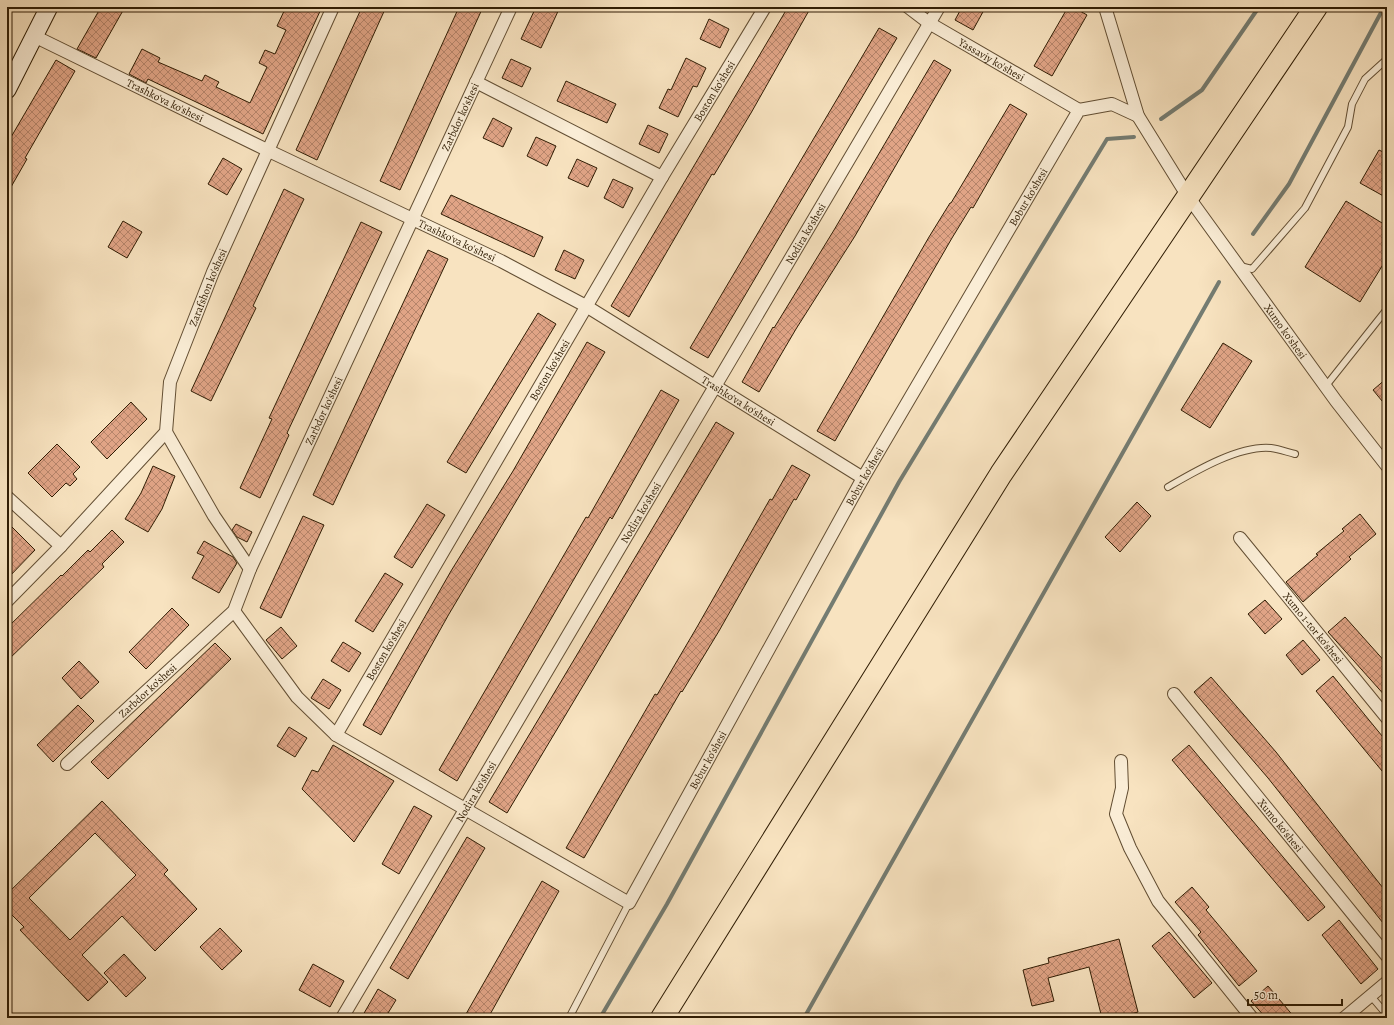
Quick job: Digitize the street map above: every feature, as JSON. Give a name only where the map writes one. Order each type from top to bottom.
[{"type":"highway","points":[[662,1018],[1001,474],[1187,195],[1316,7]]},
{"type":"street","points":[[7,90],[49,7]]},
{"type":"street","name":"Zarafshon ko'shesi","points":[[166,432],[170,382],[213,272],[333,7]]},
{"type":"street","name":"Zarbdor ko'shesi","points":[[67,764],[234,611],[250,569],[511,7]]},
{"type":"street","name":"Yassaviy ko'shesi","points":[[908,7],[929,23],[1078,110]]},
{"type":"street","name":"Nodira ko'shesi","points":[[342,1018],[939,7]]},
{"type":"street","name":"Xumo ko'shesi","points":[[1105,7],[1138,116],[1187,195],[1325,387],[1387,466]]},
{"type":"street","name":"Boston ko'shesi","points":[[336,735],[762,8]]},
{"type":"street","name":"Trashko'va ko'shesi","points":[[34,36],[269,151],[501,261],[586,306],[863,478]]},
{"type":"street","points":[[476,82],[662,177]]},
{"type":"street","points":[[1078,110],[1112,104],[1138,116]]},
{"type":"street","name":"Bobur ko'shesi","points":[[629,903],[863,478],[1078,110]]},
{"type":"street","points":[[7,601],[61,546],[166,432],[214,516],[250,569]]},
{"type":"street","points":[[7,497],[61,546]]},
{"type":"street","name":"Xumo 1-tor ko'shesi","points":[[1240,538],[1387,718]]},
{"type":"street","points":[[234,611],[297,697],[336,735],[464,810],[629,903]]},
{"type":"street","name":"Xumo ko'shesi","points":[[1174,694],[1387,956]]},
{"type":"street","points":[[1121,761],[1122,788],[1116,814],[1130,848],[1158,901],[1252,1018]]},
{"type":"street","points":[[1344,1018],[1387,982]]},
{"type":"lane","points":[[1238,266],[1252,269],[1305,208],[1348,128],[1352,104],[1365,79],[1387,60]]},
{"type":"lane","points":[[1325,387],[1387,308]]},
{"type":"lane","points":[[1168,487],[1195,472],[1241,452],[1270,448],[1295,454]]},
{"type":"lane","points":[[569,1018],[629,903]]},
{"type":"lane","points":[[1370,996],[1387,1015]]},
{"type":"building","points":[[101,7],[125,7],[96,58],[77,49]]},
{"type":"building","points":[[286,7],[322,7],[263,134],[148,79],[146,83],[129,74],[142,49],[160,58],[158,62],[202,81],[205,75],[219,82],[216,87],[250,103],[267,67],[259,63],[265,50],[275,54],[286,30],[277,26]]},
{"type":"building","points":[[362,7],[386,7],[317,160],[296,150]]},
{"type":"building","points":[[459,7],[483,7],[400,190],[380,181]]},
{"type":"building","points":[[536,7],[560,7],[541,48],[521,39]]},
{"type":"building","points":[[788,7],[811,7],[751,113],[714,175],[712,174],[629,317],[611,306]]},
{"type":"building","points":[[962,7],[979,7],[984,10],[973,30],[955,20]]},
{"type":"building","points":[[1068,7],[1073,7],[1087,15],[1052,76],[1034,66]]},
{"type":"building","points":[[709,19],[729,29],[720,48],[700,39]]},
{"type":"building","points":[[879,28],[897,38],[708,358],[690,348]]},
{"type":"building","points":[[686,58],[706,68],[697,87],[693,86],[678,117],[659,108],[668,89],[671,90]]},
{"type":"building","points":[[511,59],[531,68],[522,87],[502,78]]},
{"type":"building","points":[[56,60],[75,71],[25,158],[27,159],[7,194],[7,144]]},
{"type":"building","points":[[934,60],[951,70],[855,236],[796,329],[759,392],[742,382],[773,327],[774,328],[834,230]]},
{"type":"building","points":[[566,81],[616,104],[607,123],[557,101]]},
{"type":"building","points":[[1010,104],[1027,114],[973,208],[971,207],[952,238],[835,441],[817,431],[929,237]]},
{"type":"building","points":[[493,118],[512,128],[503,147],[483,138]]},
{"type":"building","points":[[648,125],[668,134],[659,153],[639,144]]},
{"type":"building","points":[[536,137],[556,146],[547,166],[527,156]]},
{"type":"building","points":[[1379,150],[1387,154],[1387,198],[1360,183]]},
{"type":"building","points":[[223,158],[242,169],[227,195],[208,184]]},
{"type":"building","points":[[577,159],[597,168],[588,187],[568,178]]},
{"type":"building","points":[[613,179],[633,188],[623,208],[604,198]]},
{"type":"building","points":[[284,189],[304,199],[253,306],[256,308],[211,401],[191,391]]},
{"type":"building","points":[[451,195],[543,237],[534,257],[441,214]]},
{"type":"building","points":[[1346,201],[1387,226],[1387,258],[1360,302],[1305,267]]},
{"type":"building","points":[[123,221],[142,232],[127,258],[108,247]]},
{"type":"building","points":[[361,222],[382,232],[287,433],[289,435],[260,498],[240,488],[272,419],[269,418]]},
{"type":"building","points":[[428,250],[448,259],[333,505],[313,495]]},
{"type":"building","points":[[564,250],[584,260],[575,279],[555,270]]},
{"type":"building","points":[[538,313],[556,324],[466,473],[447,462]]},
{"type":"building","points":[[587,342],[605,352],[449,614],[381,735],[363,725],[451,571],[513,471]]},
{"type":"building","points":[[1223,343],[1252,361],[1210,428],[1181,410]]},
{"type":"building","points":[[1387,378],[1387,407],[1373,390]]},
{"type":"building","points":[[661,390],[679,400],[612,519],[610,517],[457,781],[439,770],[586,517],[588,518]]},
{"type":"building","points":[[131,402],[147,419],[107,459],[91,442]]},
{"type":"building","points":[[716,422],[734,433],[507,813],[489,802]]},
{"type":"building","points":[[57,444],[80,467],[73,474],[77,479],[70,486],[66,483],[52,497],[28,473]]},
{"type":"building","points":[[792,465],[810,475],[796,500],[794,499],[719,631],[682,692],[681,691],[584,858],[566,848],[655,694],[657,695],[697,627],[770,499],[772,500]]},
{"type":"building","points":[[153,466],[175,476],[162,509],[148,532],[125,519],[141,493]]},
{"type":"building","points":[[1137,502],[1151,516],[1120,552],[1105,537]]},
{"type":"building","points":[[427,504],[445,515],[412,568],[394,557]]},
{"type":"building","points":[[1360,514],[1376,534],[1349,557],[1351,559],[1303,602],[1286,582],[1318,555],[1316,554],[1344,531],[1342,529]]},
{"type":"building","points":[[303,516],[324,525],[281,618],[260,608]]},
{"type":"building","points":[[7,522],[35,550],[7,579]]},
{"type":"building","points":[[236,524],[252,532],[247,542],[237,537],[232,530]]},
{"type":"building","points":[[112,530],[124,542],[102,564],[104,567],[7,661],[7,628],[61,575],[62,576],[88,550],[90,552]]},
{"type":"building","points":[[204,541],[233,557],[237,563],[219,593],[192,578],[204,556],[197,553]]},
{"type":"building","points":[[385,573],[403,584],[373,632],[355,621]]},
{"type":"building","points":[[1265,600],[1282,619],[1265,634],[1248,614]]},
{"type":"building","points":[[172,608],[189,625],[146,669],[129,652]]},
{"type":"building","points":[[1345,617],[1387,664],[1387,698],[1328,632]]},
{"type":"building","points":[[281,627],[297,646],[282,659],[266,640]]},
{"type":"building","points":[[1303,640],[1320,660],[1302,675],[1286,655]]},
{"type":"building","points":[[343,642],[361,653],[349,672],[331,661]]},
{"type":"building","points":[[215,643],[231,659],[108,779],[91,762]]},
{"type":"building","points":[[79,661],[99,682],[81,699],[62,678]]},
{"type":"building","points":[[1333,676],[1387,742],[1387,777],[1316,691]]},
{"type":"building","points":[[1211,677],[1276,752],[1387,893],[1387,928],[1268,778],[1194,692]]},
{"type":"building","points":[[323,679],[341,690],[329,709],[311,698]]},
{"type":"building","points":[[78,705],[94,721],[53,762],[37,745]]},
{"type":"building","points":[[289,727],[307,738],[295,757],[277,746]]},
{"type":"building","points":[[333,745],[394,781],[354,842],[302,789],[312,770],[318,772]]},
{"type":"building","points":[[1189,745],[1325,907],[1308,921],[1172,760]]},
{"type":"building","points":[[102,801],[168,870],[164,874],[197,909],[155,951],[122,916],[82,955],[108,982],[88,1001],[20,930],[24,927],[7,910],[7,894]],"holes":[[[95,833],[136,875],[70,940],[29,898]]]},
{"type":"building","points":[[414,806],[432,816],[399,874],[382,864]]},
{"type":"building","points":[[467,837],[485,848],[408,979],[390,968]]},
{"type":"building","points":[[542,881],[559,891],[488,1018],[473,1018],[466,1014]]},
{"type":"building","points":[[1192,887],[1209,907],[1206,910],[1257,971],[1239,986],[1198,935],[1201,932],[1175,902]]},
{"type":"building","points":[[1339,920],[1378,969],[1361,984],[1322,935]]},
{"type":"building","points":[[220,928],[242,951],[222,970],[200,947]]},
{"type":"building","points":[[1169,932],[1212,983],[1194,998],[1152,946]]},
{"type":"building","points":[[1119,939],[1138,1012],[1115,1018],[1102,1018],[1089,967],[1048,978],[1054,1001],[1032,1006],[1023,970],[1049,963],[1048,958]]},
{"type":"building","points":[[124,954],[146,978],[126,997],[104,973]]},
{"type":"building","points":[[313,964],[344,981],[330,1007],[299,990]]},
{"type":"building","points":[[1268,986],[1295,1018],[1266,1018],[1251,1001]]},
{"type":"building","points":[[378,989],[396,1000],[385,1018],[369,1018],[363,1015]]},
{"type":"waterway","points":[[1161,119],[1202,90],[1259,7]]},
{"type":"waterway","points":[[1253,234],[1289,184],[1384,7]]},
{"type":"waterway","points":[[600,1018],[667,904],[899,482],[1107,139],[1134,137]]},
{"type":"waterway","points":[[804,1018],[1219,282]]}]
